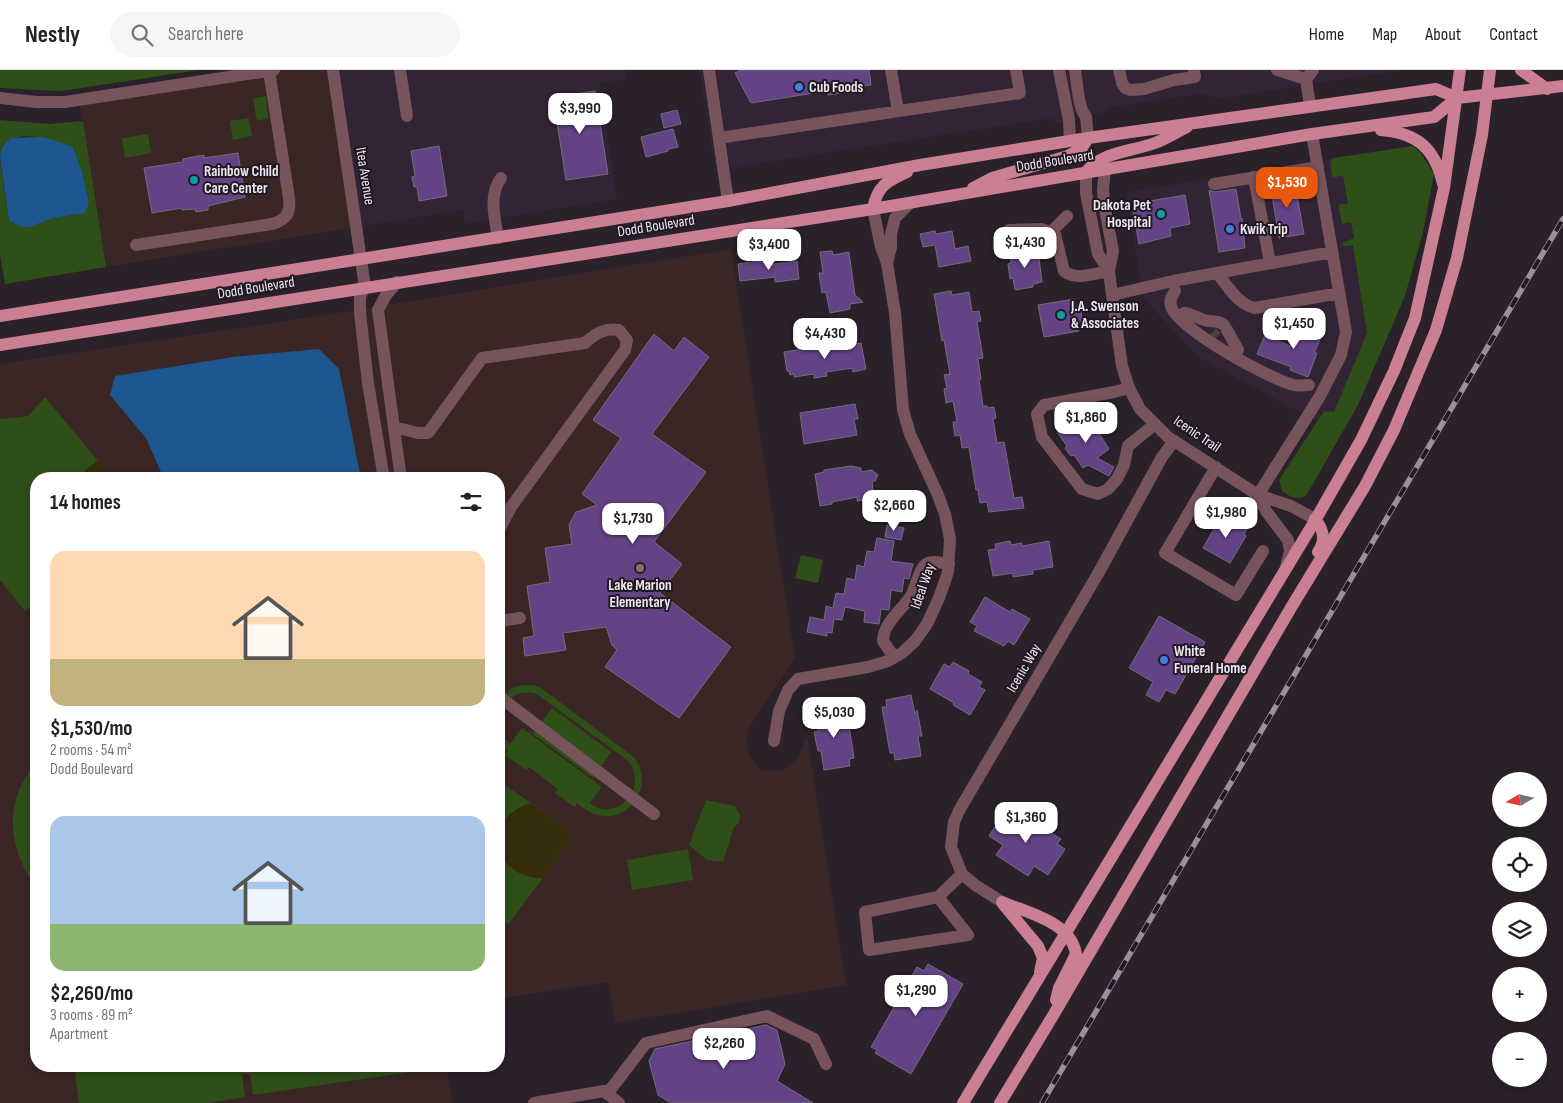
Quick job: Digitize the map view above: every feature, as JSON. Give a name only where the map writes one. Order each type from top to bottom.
[{"type":"main road","points":[[963,1103],[1316,519],[1361,440],[1394,371],[1415,318],[1444,188],[1460,70]]},
{"type":"main road","points":[[1000,1103],[1301,591],[1365,486],[1394,430],[1436,330],[1457,258],[1482,136],[1490,70]]},
{"type":"main road","points":[[1521,70],[1547,88]]},
{"type":"main road","points":[[1457,98],[1563,86]]},
{"type":"main road","name":"Dodd Boulevard","points":[[0,316],[728,201],[920,165],[1088,138],[1436,88],[1457,98],[1434,117],[1312,134],[873,209],[0,345]]},
{"type":"main road","points":[[1086,172],[1092,165],[1103,158],[1155,143],[1198,122]]},
{"type":"main road","points":[[1362,128],[1398,132],[1416,138],[1426,147],[1431,155],[1439,171],[1444,188]]},
{"type":"main road","points":[[959,194],[975,188],[992,178],[1068,156],[1082,148],[1088,138]]},
{"type":"main road","points":[[873,209],[875,196],[882,187],[895,177],[920,165]]},
{"type":"main road","points":[[1301,591],[1311,562],[1321,546],[1324,536],[1322,527],[1316,519]]},
{"type":"main road","points":[[1002,902],[1055,924],[1071,939],[1076,954],[1059,988],[1051,1019]]},
{"type":"main road","points":[[1002,902],[1038,946],[1043,958],[1036,983]]},
{"type":"street","points":[[0,98],[36,102],[65,102],[271,70],[289,198],[288,215],[272,224],[136,245]]},
{"type":"street","name":"Itea Avenue","points":[[333,70],[365,287]]},
{"type":"street","points":[[400,70],[407,116]]},
{"type":"street","points":[[709,70],[728,201]]},
{"type":"street","points":[[891,70],[898,111]]},
{"type":"street","points":[[719,138],[1020,93],[1016,70]]},
{"type":"street","points":[[1059,70],[1069,120],[1070,141]]},
{"type":"street","points":[[1075,70],[1079,99],[1086,117],[1088,138]]},
{"type":"street","points":[[1119,70],[1125,88],[1136,90],[1174,80],[1195,77],[1194,70]]},
{"type":"street","points":[[1277,70],[1310,74],[1310,106]]},
{"type":"street","points":[[1258,495],[1323,391],[1341,355],[1346,332],[1312,134]]},
{"type":"street","points":[[1214,184],[1318,167]]},
{"type":"street","name":"Icenic Trail","points":[[1106,169],[1103,189],[1104,204],[1114,251],[1109,271],[1122,366],[1129,388],[1140,409],[1174,441],[1258,495],[1291,506],[1316,519]]},
{"type":"street","name":"Icenic Trail","points":[[1086,172],[1086,193],[1098,254],[1109,271]]},
{"type":"street","points":[[498,238],[493,198],[496,184],[500,178]]},
{"type":"street","points":[[1254,178],[1270,263]]},
{"type":"street","name":"Ideal Way","points":[[886,263],[891,247],[891,234],[895,218],[910,203]]},
{"type":"street","name":"Ideal Way","points":[[774,742],[779,711],[788,690],[798,679],[868,667],[894,658],[915,641],[927,624],[939,598],[949,564],[950,539],[945,514],[910,434],[903,410],[895,313],[886,263],[873,209]]},
{"type":"street","points":[[1051,232],[1066,216]]},
{"type":"street","points":[[1008,230],[1042,228],[1055,234],[1060,247],[1064,271],[1068,275],[1075,276],[1109,271]]},
{"type":"street","points":[[1112,295],[1174,286],[1217,273],[1332,252]]},
{"type":"street","points":[[1217,273],[1244,304],[1255,308],[1339,293]]},
{"type":"street","points":[[396,282],[378,310],[400,472]]},
{"type":"street","points":[[1174,286],[1176,300],[1184,313],[1220,331],[1238,350],[1247,356],[1323,391]]},
{"type":"street","points":[[1174,286],[1170,300],[1174,313],[1202,336],[1247,364],[1294,385],[1309,385]]},
{"type":"street","points":[[365,287],[360,296],[360,313],[368,383],[383,472]]},
{"type":"street","points":[[394,427],[418,433],[428,433],[482,358],[585,342],[596,334],[608,329],[619,330],[627,340],[625,350],[511,507],[505,518]]},
{"type":"street","points":[[1129,388],[1044,405],[1037,414],[1042,437],[1082,490],[1098,494],[1108,489],[1117,479],[1124,465],[1128,446],[1155,424]]},
{"type":"street","name":"Icenic Way","points":[[962,874],[951,847],[954,822],[960,809],[1094,580],[1162,457],[1174,441]]},
{"type":"street","points":[[1216,467],[1165,553],[1236,595],[1264,551]]},
{"type":"street","name":"Icenic Trail","points":[[1258,495],[1266,511],[1288,540],[1290,550],[1285,570]]},
{"type":"street","points":[[894,658],[883,641],[885,628],[909,598],[922,567],[927,563],[935,562],[949,564]]},
{"type":"street","points":[[505,620],[520,618]]},
{"type":"street","points":[[505,701],[654,814]]},
{"type":"street","points":[[938,897],[968,935],[869,950],[865,912],[938,897],[962,874],[975,885],[1002,902]]},
{"type":"street","points":[[607,1094],[646,1043],[767,1016],[814,1039],[826,1064]]},
{"type":"street","points":[[534,1103],[604,1091],[619,1103]]},
{"type":"shaded area","points":[[274,70],[333,70],[357,227],[106,267],[79,100]]},
{"type":"shaded area","points":[[333,70],[626,70],[627,79],[599,83],[617,199],[465,224],[463,210],[357,227]]},
{"type":"shaded area","points":[[699,70],[1402,70],[1223,98],[1198,94],[1106,108],[1105,112],[1057,123],[1052,118],[754,164],[716,172]]},
{"type":"shaded area","points":[[1348,157],[1373,333],[1333,430],[1198,357],[1144,299],[1126,192]]},
{"type":"shaded area","name":"Lake Marion Elementary","points":[[731,249],[795,658],[751,724],[746,740],[750,757],[762,771],[780,771],[797,760],[807,735],[846,985],[615,1023],[608,982],[505,998],[505,472],[30,472],[30,1072],[448,1072],[453,1103],[0,1103],[0,364],[325,315]]},
{"type":"green space","points":[[0,70],[198,70],[62,91],[0,88]]},
{"type":"green space","points":[[266,96],[268,118],[257,121],[253,98]]},
{"type":"green space","points":[[249,118],[252,136],[233,140],[230,121]]},
{"type":"green space","points":[[0,120],[49,124],[83,121],[106,267],[5,284],[0,255],[0,160],[9,221],[30,227],[53,218],[84,213],[89,203],[82,171],[73,147],[44,138],[21,136],[2,147],[0,157]]},
{"type":"green space","points":[[148,134],[151,153],[125,158],[122,138]]},
{"type":"green space","points":[[1413,146],[1419,151],[1434,174],[1423,232],[1405,296],[1358,405],[1306,496],[1293,497],[1282,491],[1279,480],[1324,411],[1334,412],[1367,333],[1353,245],[1344,246],[1342,243],[1354,238],[1351,222],[1342,224],[1338,205],[1348,203],[1343,176],[1332,177],[1330,160]]},
{"type":"green space","points":[[45,397],[107,472],[30,472],[30,606],[25,611],[0,580],[0,419],[28,416]]},
{"type":"green space","points":[[801,555],[823,560],[818,583],[795,578]]},
{"type":"green space","points":[[534,685],[541,688],[635,758],[640,768],[642,779],[636,800],[629,808],[620,814],[609,816],[594,814],[577,803],[575,807],[555,793],[558,789],[529,767],[526,770],[505,755],[508,751],[505,748],[505,738],[510,744],[522,728],[602,787],[590,803],[600,808],[610,809],[627,799],[633,791],[635,781],[633,770],[627,760],[537,694],[523,693],[512,698],[505,704],[505,694],[514,687]]},
{"type":"green space","points":[[552,708],[611,752],[593,778],[533,734]]},
{"type":"green space","points":[[30,771],[30,877],[17,850],[13,824],[16,798]]},
{"type":"green space","points":[[505,785],[569,829],[571,840],[508,925],[505,922]]},
{"type":"green space","points":[[706,800],[735,806],[740,815],[739,823],[734,827],[723,862],[707,860],[689,845]]},
{"type":"green space","points":[[688,849],[693,880],[632,890],[627,860]]},
{"type":"green space","points":[[75,1072],[412,1072],[253,1095],[250,1074],[242,1074],[245,1097],[208,1103],[79,1103]]},
{"type":"sand","points":[[98,460],[107,472],[83,472]]},
{"type":"sand","points":[[530,803],[569,829],[571,840],[543,878],[526,876],[513,869],[505,860],[505,821],[514,811]]},
{"type":"water","points":[[40,137],[73,147],[82,171],[89,203],[85,213],[53,218],[30,227],[23,227],[9,221],[0,157],[2,147],[11,138]]},
{"type":"water","points":[[319,349],[339,369],[360,472],[161,472],[146,438],[110,395],[115,376],[233,357]]},
{"type":"building","name":"Cub Foods","points":[[741,70],[869,70],[871,85],[847,88],[848,92],[828,95],[827,91],[751,103],[735,73]]},
{"type":"building","points":[[595,91],[608,174],[566,180],[553,97]]},
{"type":"building","points":[[677,110],[681,124],[664,128],[661,114]]},
{"type":"building","points":[[673,129],[678,147],[646,157],[641,137]]},
{"type":"building","points":[[439,146],[447,196],[419,201],[417,187],[414,187],[412,177],[415,176],[411,151]]},
{"type":"building","name":"Rainbow Child Care Center","points":[[238,153],[245,197],[208,206],[208,210],[196,212],[195,209],[182,210],[182,208],[152,213],[144,168],[183,162],[183,159],[204,155],[204,158]]},
{"type":"building","points":[[1294,179],[1304,234],[1279,238],[1270,183]]},
{"type":"building","name":"Kwik Trip","points":[[1236,189],[1242,218],[1245,248],[1219,252],[1209,190],[1215,192]]},
{"type":"building","name":"Dakota Pet Hospital","points":[[1185,195],[1190,224],[1170,228],[1171,236],[1139,244],[1132,204]]},
{"type":"building","points":[[935,231],[936,234],[952,231],[955,249],[968,246],[971,261],[939,267],[935,245],[923,247],[920,234]]},
{"type":"building","points":[[1028,250],[1028,252],[1038,250],[1042,282],[1033,284],[1033,287],[1015,290],[1013,278],[1010,279],[1008,264],[1011,263],[1010,252]]},
{"type":"building","points":[[832,251],[833,255],[849,252],[855,295],[863,302],[850,304],[850,309],[830,313],[826,292],[822,293],[819,273],[823,273],[820,252]]},
{"type":"building","points":[[767,260],[768,265],[797,261],[799,279],[775,282],[775,277],[740,281],[738,264]]},
{"type":"building","points":[[951,291],[952,295],[969,292],[972,312],[979,311],[981,321],[977,322],[983,358],[978,359],[983,406],[987,406],[987,408],[994,407],[996,418],[993,419],[997,443],[1004,442],[1014,498],[1022,497],[1024,508],[989,512],[987,502],[980,503],[969,447],[962,448],[960,435],[955,436],[953,422],[957,422],[953,401],[946,403],[944,389],[947,388],[944,375],[950,374],[934,294]]},
{"type":"building","name":"J.A. Swenson & Associates","points":[[1074,299],[1076,309],[1080,308],[1083,321],[1078,322],[1079,331],[1044,337],[1038,305]]},
{"type":"building","points":[[1299,323],[1323,333],[1314,353],[1317,353],[1308,377],[1290,370],[1291,367],[1257,354],[1265,335],[1290,346]]},
{"type":"building","points":[[654,334],[674,351],[684,337],[709,357],[652,434],[706,472],[654,542],[682,564],[660,593],[731,647],[679,718],[605,667],[617,650],[612,645],[606,627],[563,633],[566,650],[525,656],[523,638],[534,636],[527,586],[550,582],[545,548],[572,544],[569,525],[576,512],[597,505],[582,494],[621,438],[593,420]]},
{"type":"building","points":[[842,343],[842,347],[861,343],[866,369],[853,372],[852,368],[826,372],[827,376],[814,378],[814,374],[794,377],[794,374],[790,375],[789,371],[787,371],[784,352]]},
{"type":"building","points":[[855,404],[858,419],[854,419],[857,435],[804,444],[800,413]]},
{"type":"building","points":[[1083,414],[1089,423],[1092,422],[1109,449],[1097,458],[1114,467],[1109,476],[1088,465],[1083,468],[1074,455],[1071,456],[1065,448],[1067,446],[1057,432]]},
{"type":"building","points":[[851,466],[861,468],[861,472],[872,470],[878,475],[875,481],[872,482],[874,498],[857,501],[857,497],[820,506],[815,474],[824,472],[824,470]]},
{"type":"building","points":[[1224,516],[1247,529],[1244,535],[1246,536],[1230,563],[1203,548],[1219,520],[1221,522]]},
{"type":"building","points":[[887,525],[904,528],[901,540],[885,537]]},
{"type":"building","points":[[877,538],[894,541],[891,561],[913,564],[909,579],[904,578],[902,592],[891,590],[889,610],[881,609],[879,624],[864,622],[865,611],[845,607],[842,620],[834,619],[832,633],[827,632],[827,636],[807,632],[810,617],[824,620],[826,606],[833,608],[836,593],[844,594],[847,578],[855,580],[857,565],[864,567],[867,551],[874,552]]},
{"type":"building","points":[[1010,541],[1011,545],[1022,543],[1022,546],[1049,541],[1053,567],[1033,570],[1033,574],[1013,577],[1013,573],[993,576],[988,550],[996,549],[995,544]]},
{"type":"building","points":[[985,597],[1010,612],[1012,609],[1030,619],[1014,645],[1008,641],[1004,646],[974,631],[977,626],[970,622]]},
{"type":"building","name":"White Funeral Home","points":[[1159,616],[1205,642],[1175,694],[1166,690],[1159,702],[1146,695],[1153,682],[1129,668]]},
{"type":"building","points":[[953,662],[969,671],[968,674],[982,682],[979,687],[985,690],[970,715],[930,689],[944,664],[950,667]]},
{"type":"building","points":[[911,695],[915,714],[917,710],[922,736],[918,736],[921,756],[895,760],[894,753],[890,753],[882,707],[887,707],[886,700]]},
{"type":"building","points":[[841,707],[841,714],[847,713],[854,758],[849,759],[850,766],[824,770],[821,751],[818,751],[814,732],[818,731],[815,712]]},
{"type":"building","points":[[1015,810],[1061,839],[1057,844],[1065,849],[1048,875],[1034,866],[1028,876],[996,855],[1003,845],[989,836],[1005,811],[1012,815]]},
{"type":"building","points":[[928,964],[963,984],[911,1074],[875,1053],[877,1050],[871,1047],[917,967],[924,971]]},
{"type":"building","points":[[766,1025],[777,1030],[785,1064],[777,1081],[813,1103],[671,1103],[658,1095],[649,1061],[655,1049]]},
{"type":"tunnel","points":[[1212,333],[1217,337]]},
{"type":"railway","points":[[1042,1103],[1563,219]]},
{"type":"place","name":"Cub Foods","points":[[799,87]]},
{"type":"place","name":"Rainbow Child Care Center","points":[[194,180]]},
{"type":"place","name":"Dakota Pet Hospital","points":[[1161,214]]},
{"type":"place","name":"Kwik Trip","points":[[1230,229]]},
{"type":"place","name":"J.A. Swenson & Associates","points":[[1061,315]]},
{"type":"place","name":"Lake Marion Elementary","points":[[640,568]]},
{"type":"place","name":"White Funeral Home","points":[[1164,660]]}]
